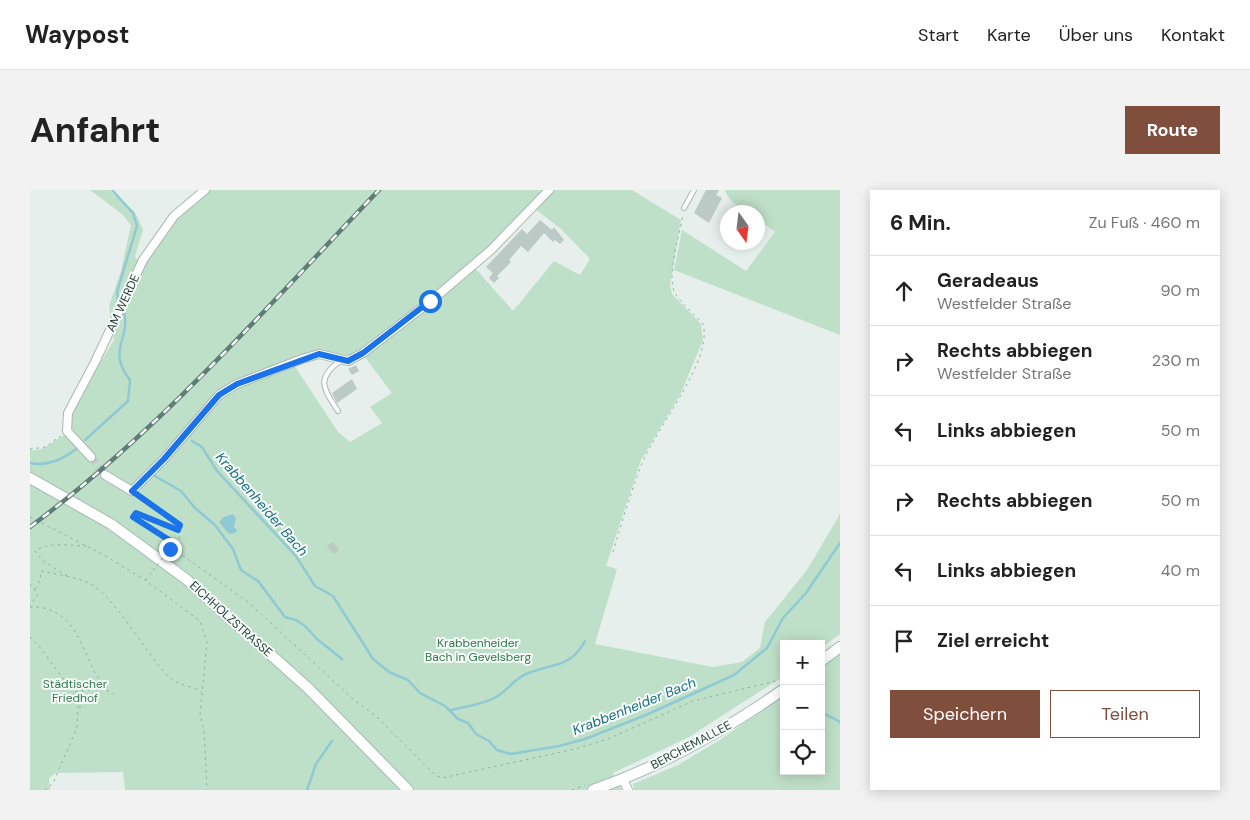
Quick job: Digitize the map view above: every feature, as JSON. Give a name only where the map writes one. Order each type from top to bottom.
[{"type":"main road","name":"EICHHOLZSTRASSE","points":[[30,478],[111,524],[186,579],[308,688],[408,790]]},
{"type":"main road","points":[[825,658],[840,647]]},
{"type":"main road","name":"BERCHEMALLEE","points":[[591,787],[623,779],[702,741],[780,687]]},
{"type":"street","name":"AM WERDE","points":[[67,431],[68,413],[95,362],[143,260],[174,216],[205,190]]},
{"type":"street","points":[[105,475],[132,491],[164,459],[219,395],[237,384],[319,354],[348,361],[363,353],[491,250],[549,190]]},
{"type":"street","points":[[67,431],[91,457]]},
{"type":"street","points":[[623,779],[628,790]]},
{"type":"lane","points":[[684,208],[694,190]]},
{"type":"lane","points":[[338,411],[327,395],[324,380],[325,373],[342,359]]},
{"type":"path","points":[[613,552],[644,460],[684,390],[705,340],[703,324],[686,308],[672,286],[671,273],[684,208]]},
{"type":"path","points":[[30,449],[46,447],[67,431]]},
{"type":"path","points":[[132,491],[180,525],[178,530],[182,555],[248,602],[355,701],[376,716],[435,775],[442,778],[575,749],[608,739],[693,701],[780,680]]},
{"type":"path","points":[[145,580],[170,549],[169,540],[133,517],[136,513],[178,530]]},
{"type":"path","points":[[30,517],[87,546],[145,580],[200,621],[207,642],[200,714],[204,730],[207,790]]},
{"type":"path","points":[[70,577],[43,560],[35,551],[41,547],[87,546]]},
{"type":"path","points":[[114,694],[108,690],[92,669],[81,641],[71,625],[56,612],[30,606],[36,598],[36,589],[41,572],[70,577],[90,584],[105,596],[168,677],[183,687],[198,689],[202,693]]},
{"type":"path","points":[[30,584],[36,589]]},
{"type":"path","points":[[30,638],[40,646],[73,692],[78,708],[77,728],[53,783],[46,790]]},
{"type":"path","points":[[73,692],[108,690]]},
{"type":"path","points":[[78,708],[86,706]]},
{"type":"path","points":[[572,790],[591,787]]},
{"type":"green space","points":[[90,190],[109,190],[135,212],[143,230],[135,256],[141,267],[175,217],[208,190],[546,190],[505,233],[461,273],[368,347],[360,352],[347,355],[316,353],[265,371],[217,395],[195,422],[197,423],[220,395],[238,386],[294,365],[338,432],[350,442],[382,423],[370,407],[392,393],[364,356],[431,305],[474,267],[513,311],[554,261],[580,275],[590,259],[561,229],[534,208],[552,190],[632,190],[681,220],[670,285],[672,294],[701,324],[703,340],[681,393],[641,460],[606,566],[617,569],[595,644],[713,667],[742,662],[760,648],[765,622],[807,570],[840,514],[840,634],[825,645],[825,640],[780,640],[780,679],[689,737],[613,773],[622,790],[125,790],[123,772],[56,773],[49,778],[50,790],[30,790],[30,450],[37,450],[48,446],[65,434],[71,433],[67,427],[69,413],[114,340],[109,306],[121,271],[131,225],[122,214]]},
{"type":"green space","points":[[725,190],[840,190],[840,335],[674,270],[682,230],[746,271],[762,250],[765,250],[765,245],[775,232],[765,224],[765,205],[737,205]]},
{"type":"green space","points":[[840,654],[840,790],[634,790],[633,784],[678,765],[718,741],[780,698],[780,775],[825,775],[825,665]]},
{"type":"water","points":[[233,514],[236,518],[234,527],[237,530],[236,533],[229,534],[219,522],[224,517]]},
{"type":"building","points":[[706,190],[719,190],[716,195],[722,198],[709,223],[694,213]]},
{"type":"building","points":[[540,220],[552,230],[554,227],[564,240],[560,244],[555,240],[553,242],[544,233],[528,252],[521,246],[509,260],[511,262],[497,276],[499,278],[494,283],[489,278],[493,273],[486,267],[522,229],[527,234]]},
{"type":"building","points":[[356,365],[359,371],[352,375],[348,369]]},
{"type":"building","points":[[352,379],[357,389],[337,403],[332,393]]},
{"type":"building","points":[[333,542],[339,550],[333,554],[327,546]]},
{"type":"waterway","name":"Krabbenheider Bach","points":[[112,190],[133,213],[137,226],[117,292],[118,299]]},
{"type":"waterway","name":"Krabbenheider Bach","points":[[85,440],[128,401],[130,380],[123,369],[119,352],[125,330],[124,312]]},
{"type":"waterway","name":"Krabbenheider Bach","points":[[192,441],[202,447],[217,471],[296,556],[315,586],[333,596],[373,659],[389,672],[408,680],[420,693],[445,706],[458,719],[468,723],[476,734],[489,741],[497,750],[511,754],[559,746],[585,739],[646,715],[734,675],[767,648],[783,618],[806,593],[840,543]]},
{"type":"waterway","points":[[30,463],[48,463],[66,456],[76,449]]},
{"type":"waterway","points":[[155,476],[181,491],[195,508],[215,525],[233,549],[241,570],[258,581],[285,617],[296,620],[305,626],[317,639],[342,659]]},
{"type":"waterway","points":[[451,710],[491,700],[522,676],[566,661],[579,650],[585,641]]},
{"type":"waterway","name":"Krabbenheider Bach","points":[[825,714],[840,722]]},
{"type":"waterway","points":[[307,790],[316,764],[332,741]]},
{"type":"tunnel","points":[[91,457],[105,475]]},
{"type":"railway","points":[[30,527],[124,450],[212,366],[379,190]]},
{"type":"route","points":[[170,549],[169,540],[133,517],[136,513],[178,530],[180,525],[132,491],[164,459],[219,395],[237,384],[319,354],[348,361],[363,353],[430,301]]},
{"type":"park label","name":"Krabbenheider Bach in Gevelsberg","points":[[478,650]]},
{"type":"park label","name":"Städtischer Friedhof","points":[[75,691]]}]
